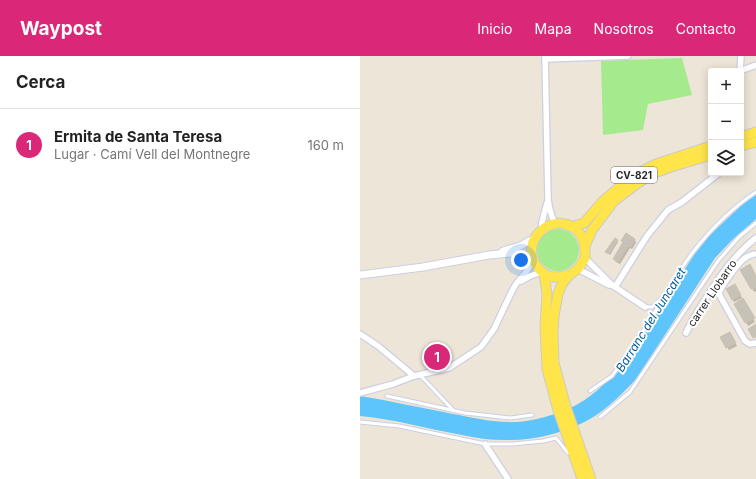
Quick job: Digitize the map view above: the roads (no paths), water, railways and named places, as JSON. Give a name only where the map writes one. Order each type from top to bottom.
[{"type":"main road","points":[[744,136],[756,132]]},
{"type":"main road","points":[[744,145],[756,142]]},
{"type":"main road","name":"CV-821","points":[[571,227],[584,223],[603,201],[634,175],[656,164],[708,147]]},
{"type":"main road","name":"CV-821","points":[[582,479],[569,449],[554,363],[554,316],[558,294],[562,284],[569,275],[578,269],[585,258],[586,246],[592,230],[614,201],[654,173],[708,156]]},
{"type":"main road","points":[[533,260],[532,250],[534,238],[541,230],[549,225],[558,223],[566,224],[576,229],[582,236],[586,246]]},
{"type":"main road","name":"CV-821","points":[[533,260],[543,273],[550,277],[569,275]]},
{"type":"main road","name":"CV-821","points":[[543,273],[547,294],[545,327],[547,370],[562,409],[576,435],[591,479]]},
{"type":"street","points":[[555,224],[549,209],[548,199],[545,57],[628,56]]},
{"type":"street","points":[[740,68],[741,56]]},
{"type":"street","points":[[744,70],[756,65]]},
{"type":"street","points":[[614,286],[647,236],[668,210],[682,202],[715,176]]},
{"type":"street","points":[[541,230],[542,220],[548,199]]},
{"type":"street","points":[[489,255],[520,246],[534,238]]},
{"type":"street","name":"carrer Llobarro","points":[[686,333],[720,276],[734,258],[756,238]]},
{"type":"street","points":[[748,244],[755,256],[746,257],[739,264],[721,288],[719,294],[745,341],[750,344],[756,343]]},
{"type":"street","points":[[360,275],[511,253],[521,254],[533,260],[526,272],[516,284],[494,330],[481,347],[449,368],[360,393]]},
{"type":"street","points":[[585,258],[614,286],[645,307]]},
{"type":"street","points":[[578,269],[609,285],[614,286]]},
{"type":"street","points":[[516,284],[530,276],[543,273]]},
{"type":"street","points":[[360,334],[417,376]]},
{"type":"street","points":[[485,444],[508,479]]},
{"type":"lane","points":[[590,390],[612,376],[636,342],[692,253],[715,227],[744,200],[756,192]]},
{"type":"lane","points":[[600,417],[630,392],[718,261],[739,238],[756,223]]},
{"type":"lane","points":[[645,307],[652,307],[666,294]]},
{"type":"lane","points":[[417,376],[453,410]]},
{"type":"lane","points":[[387,396],[465,413],[512,418],[532,415]]},
{"type":"lane","points":[[360,422],[399,426],[485,444],[513,444],[556,438],[569,449]]},
{"type":"water","points":[[756,195],[756,219],[732,240],[715,258],[636,379],[606,408],[585,422],[563,431],[540,437],[516,440],[499,440],[472,437],[373,417],[360,416],[360,396],[477,419],[509,422],[540,418],[578,404],[603,385],[625,361],[694,255],[711,234],[743,204]]},
{"type":"place","name":"Ermita de Santa Teresa","points":[[437,357]]},
{"type":"water label","name":"Barranc del Juncaret","points":[[651,320]]}]
